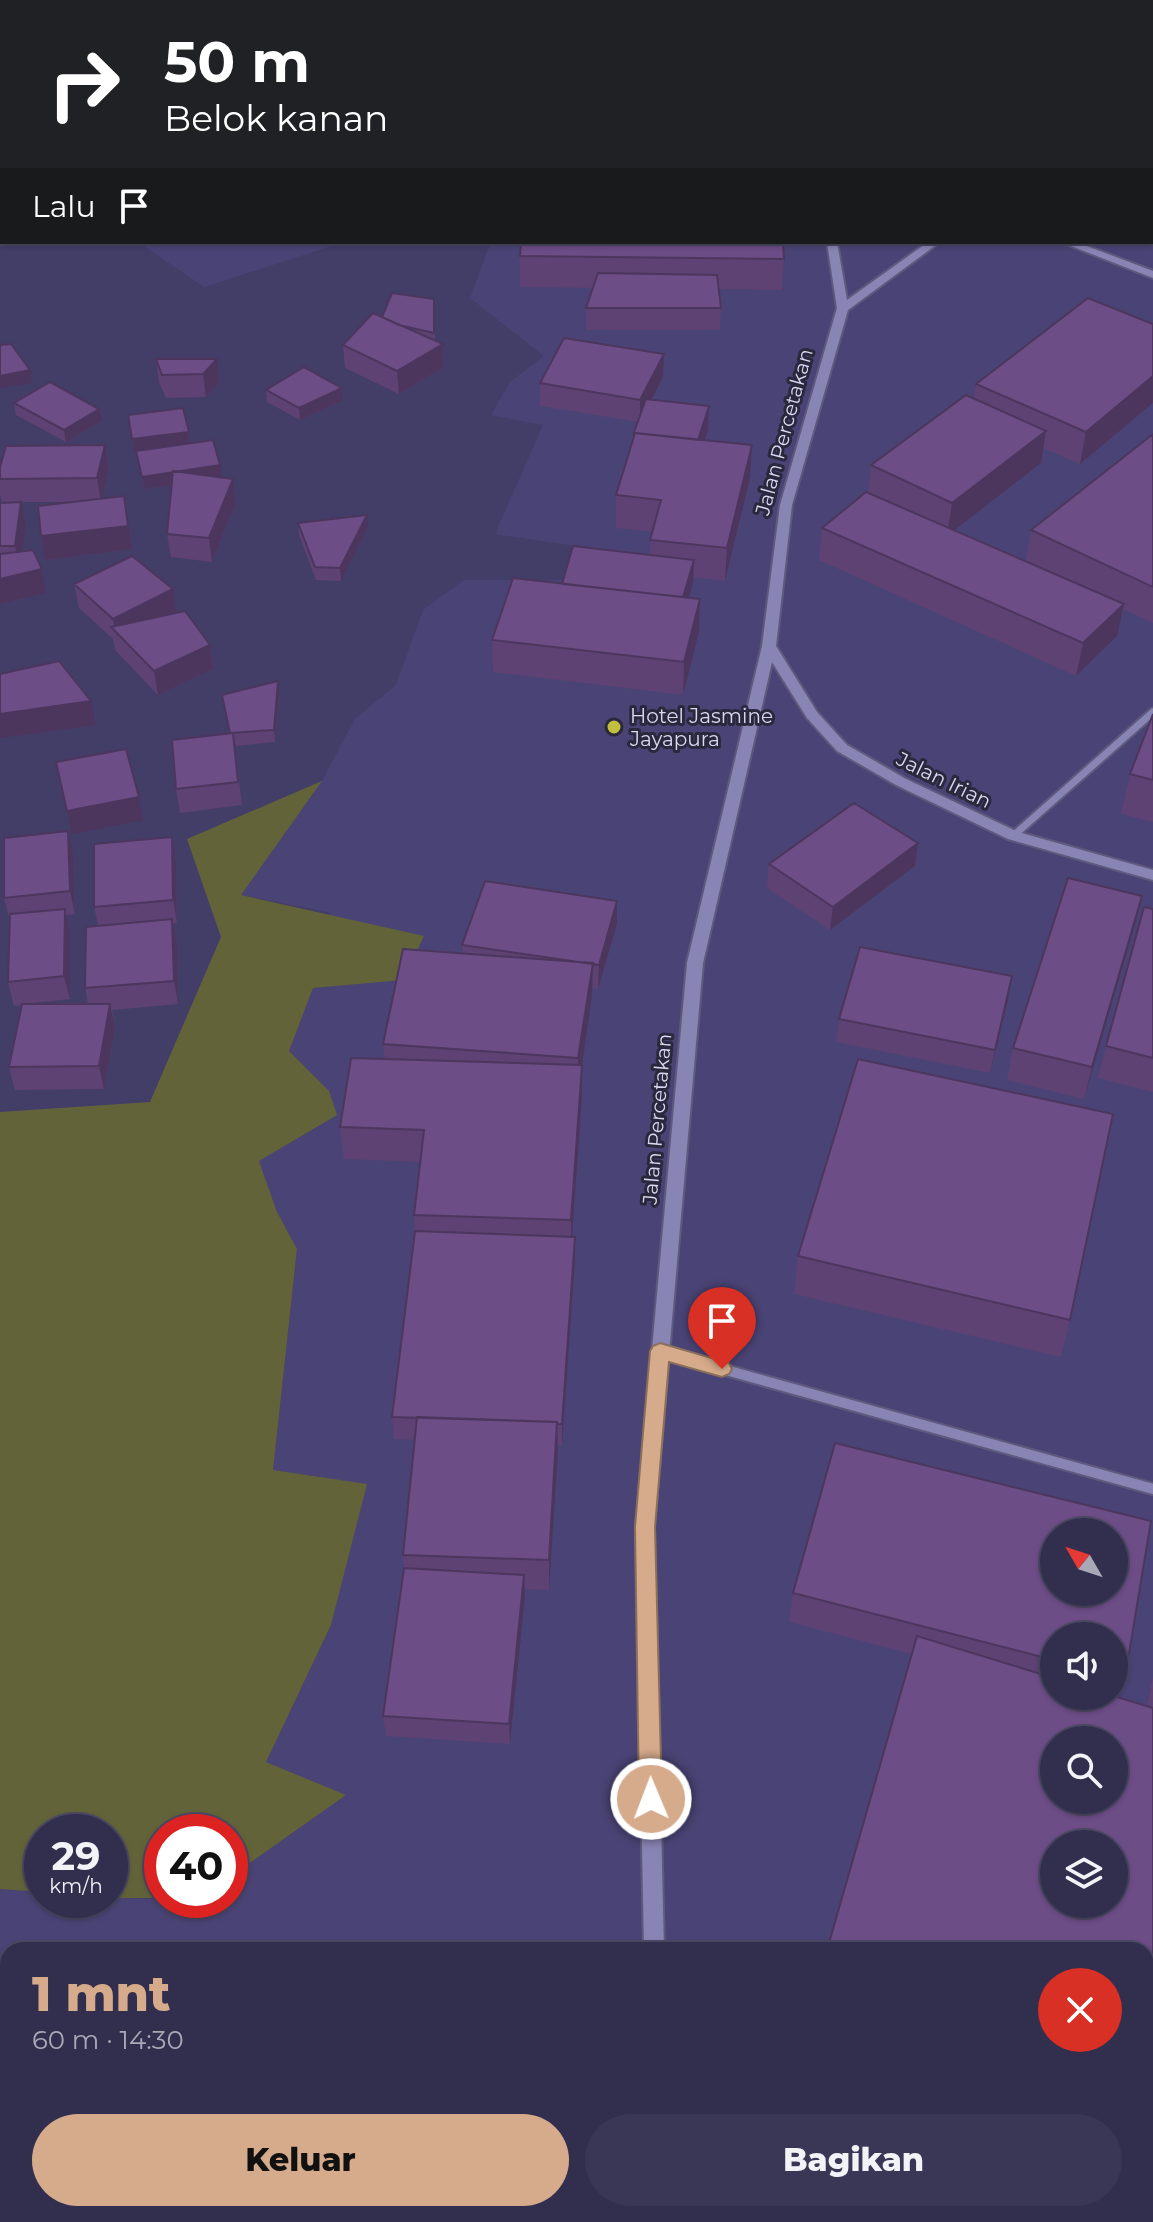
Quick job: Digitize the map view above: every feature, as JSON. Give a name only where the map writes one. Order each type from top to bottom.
[{"type":"main road","points":[[832,244],[843,308],[932,244]]},
{"type":"main road","points":[[1071,244],[1153,275]]},
{"type":"main road","name":"Jalan Percetakan","points":[[654,1942],[645,1527],[695,963],[769,646],[786,505],[843,308]]},
{"type":"main road","name":"Jalan Irian","points":[[769,646],[812,715],[842,748],[901,782],[1013,836],[1153,875]]},
{"type":"street","points":[[1013,836],[1153,712]]},
{"type":"street","points":[[660,1351],[1153,1489]]},
{"type":"shaded area","points":[[141,244],[338,244],[204,287]]},
{"type":"shaded area","points":[[490,244],[1153,244],[1153,1942],[0,1942],[0,1889],[24,1891],[24,1918],[128,1918],[128,1898],[144,1899],[144,1918],[248,1918],[248,1864],[346,1795],[266,1762],[331,1625],[366,1484],[273,1470],[297,1249],[277,1212],[259,1161],[328,1091],[289,1051],[313,988],[403,980],[328,912],[241,895],[322,781],[355,719],[396,685],[423,610],[464,580],[596,580],[597,549],[495,534],[543,425],[491,415],[510,382],[544,356],[470,298]]},
{"type":"shaded area","points":[[322,781],[241,895],[424,936],[403,980],[313,988],[289,1051],[329,1091],[337,1115],[259,1161],[277,1212],[297,1249],[273,1470],[367,1484],[331,1625],[266,1762],[346,1795],[248,1864],[248,1814],[144,1814],[144,1898],[128,1898],[128,1814],[24,1814],[24,1891],[0,1889],[0,1112],[150,1102],[221,937],[187,839]]},
{"type":"building","points":[[521,244],[783,244],[784,259],[520,256]]},
{"type":"building","points":[[598,273],[717,275],[721,308],[586,308]]},
{"type":"building","points":[[392,293],[434,299],[434,333],[399,325],[382,317]]},
{"type":"building","points":[[1088,298],[1153,324],[1153,376],[1086,432],[976,384]]},
{"type":"building","points":[[373,313],[443,344],[397,371],[343,345]]},
{"type":"building","points":[[564,338],[664,354],[640,400],[540,383]]},
{"type":"building","points":[[11,344],[30,370],[0,376],[0,345]]},
{"type":"building","points":[[156,359],[217,359],[203,374],[162,375]]},
{"type":"building","points":[[304,367],[342,388],[299,408],[266,390]]},
{"type":"building","points":[[50,382],[99,409],[64,430],[14,403]]},
{"type":"building","points":[[966,395],[1046,431],[952,503],[871,465]]},
{"type":"building","points":[[646,399],[709,406],[698,440],[633,435]]},
{"type":"building","points":[[183,408],[189,432],[132,439],[128,415]]},
{"type":"building","points":[[635,433],[752,445],[727,548],[650,540],[661,500],[616,495]]},
{"type":"building","points":[[1153,434],[1153,587],[1031,530]]},
{"type":"building","points":[[213,440],[220,465],[142,477],[136,451]]},
{"type":"building","points":[[105,445],[97,478],[0,479],[6,446]]},
{"type":"building","points":[[173,471],[233,479],[209,538],[167,534]]},
{"type":"building","points":[[866,492],[1124,604],[1083,643],[822,528]]},
{"type":"building","points":[[124,496],[128,526],[41,536],[38,506]]},
{"type":"building","points":[[21,502],[15,546],[0,546],[0,503]]},
{"type":"building","points":[[367,515],[340,568],[315,567],[298,523]]},
{"type":"building","points":[[573,546],[694,560],[683,597],[562,584]]},
{"type":"building","points":[[33,550],[42,569],[0,579],[0,554]]},
{"type":"building","points":[[132,556],[173,589],[113,619],[74,584]]},
{"type":"building","points":[[513,578],[700,599],[684,662],[492,640]]},
{"type":"building","points":[[185,611],[210,645],[154,671],[111,627]]},
{"type":"building","points":[[59,661],[91,701],[0,714],[0,674]]},
{"type":"building","points":[[278,681],[274,730],[230,733],[222,695]]},
{"type":"building","points":[[1153,714],[1153,780],[1130,774]]},
{"type":"building","points":[[233,733],[238,782],[176,789],[172,740]]},
{"type":"building","points":[[126,749],[139,797],[67,811],[56,762]]},
{"type":"building","points":[[854,803],[918,843],[833,907],[769,864]]},
{"type":"building","points":[[68,831],[70,891],[4,898],[4,838]]},
{"type":"building","points":[[172,837],[173,900],[94,907],[94,844]]},
{"type":"building","points":[[1068,878],[1142,896],[1092,1067],[1013,1048]]},
{"type":"building","points":[[485,881],[617,901],[599,965],[462,945]]},
{"type":"building","points":[[1144,907],[1153,909],[1153,1058],[1106,1046]]},
{"type":"building","points":[[65,909],[64,976],[8,982],[10,914]]},
{"type":"building","points":[[172,919],[174,981],[85,988],[86,927]]},
{"type":"building","points":[[860,947],[1012,976],[995,1050],[839,1019]]},
{"type":"building","points":[[403,949],[593,963],[578,1058],[383,1044]]},
{"type":"building","points":[[22,1004],[110,1004],[99,1066],[9,1067]]},
{"type":"building","points":[[351,1058],[582,1065],[571,1220],[414,1215],[424,1130],[340,1127]]},
{"type":"building","points":[[858,1059],[1113,1114],[1070,1320],[798,1256]]},
{"type":"building","points":[[415,1231],[575,1237],[562,1424],[392,1417]]},
{"type":"building","points":[[417,1417],[557,1422],[549,1560],[403,1555]]},
{"type":"building","points":[[835,1443],[1151,1521],[1128,1660],[1128,1622],[1040,1622],[1040,1656],[793,1593]]},
{"type":"building","points":[[404,1568],[524,1575],[509,1724],[383,1716]]},
{"type":"building","points":[[917,1636],[1040,1674],[1040,1710],[1128,1710],[1128,1700],[1153,1708],[1153,1942],[829,1942]]},
{"type":"place","name":"Hotel Jasmine Jayapura","points":[[614,727]]},
{"type":"route","points":[[651,1799],[645,1527],[660,1351],[722,1369]]}]
